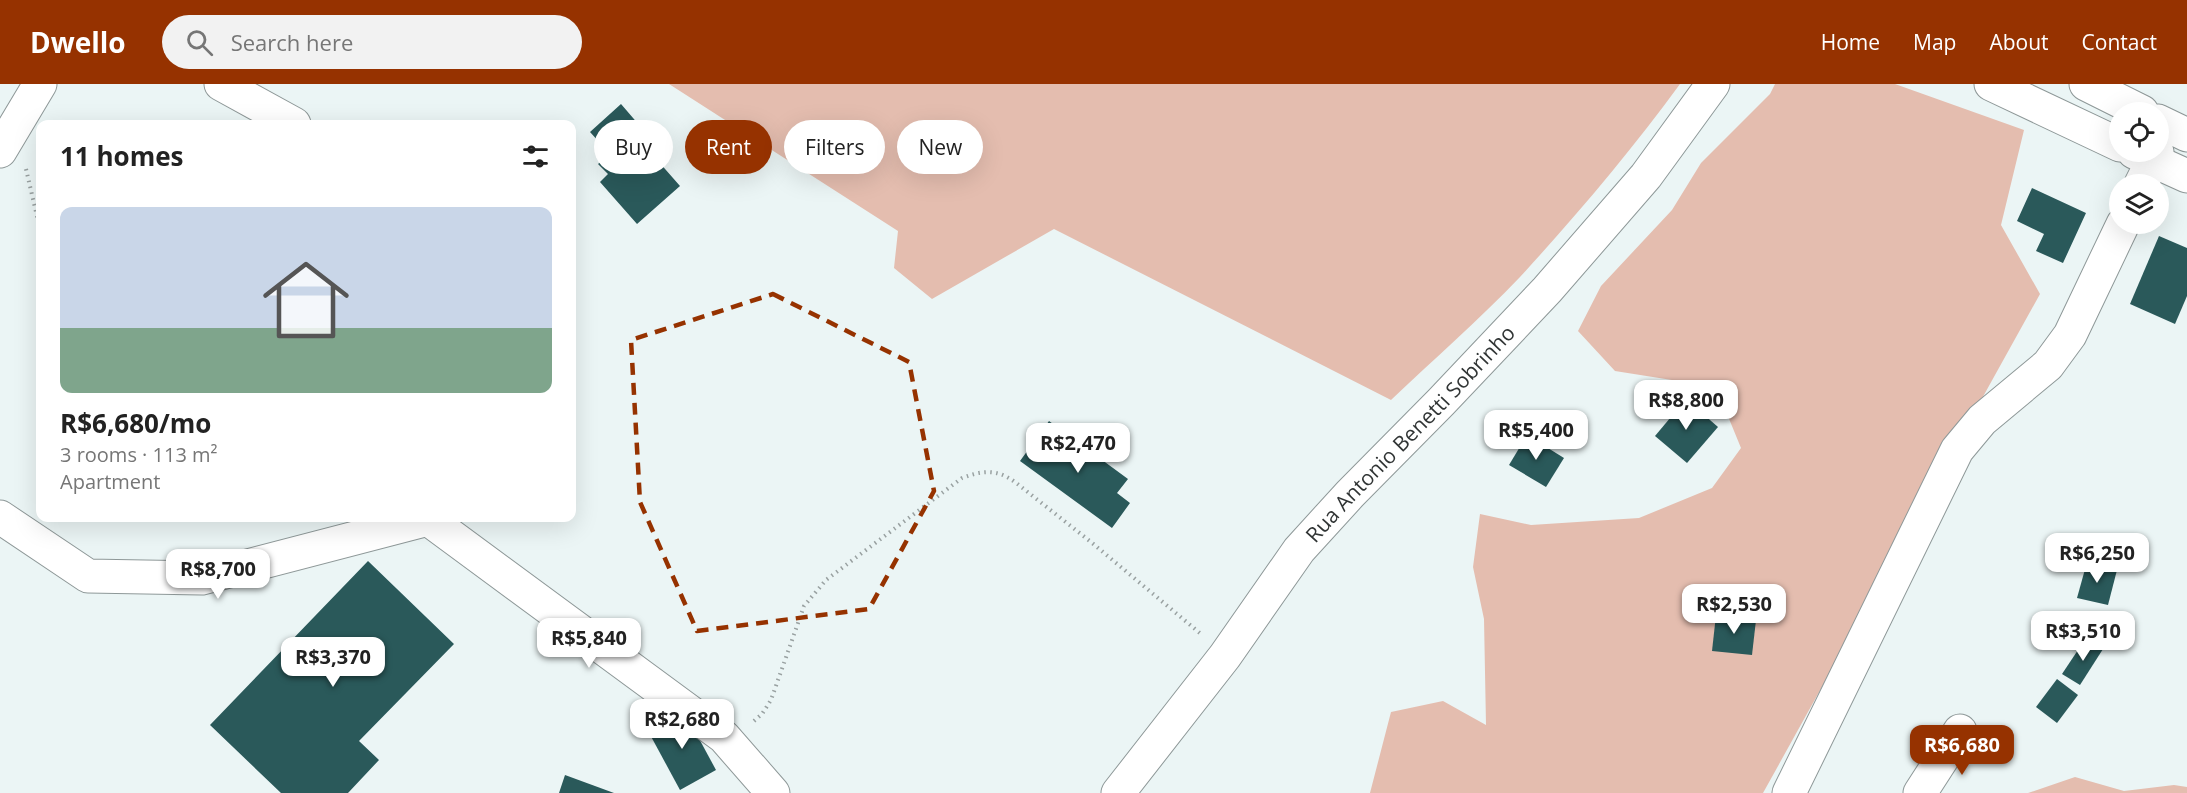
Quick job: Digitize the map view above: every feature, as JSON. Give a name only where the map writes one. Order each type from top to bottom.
[{"type":"street","points":[[0,151],[40,84]]},
{"type":"street","points":[[221,84],[287,120]]},
{"type":"street","name":"Rua Antonio Benetti Sobrinho","points":[[1118,793],[1225,656],[1299,550],[1547,290],[1646,176],[1713,84]]},
{"type":"street","points":[[1991,84],[2109,140]]},
{"type":"street","points":[[2086,84],[2109,104]]},
{"type":"street","points":[[2169,157],[2187,176]]},
{"type":"street","points":[[1789,793],[1957,450],[1982,420],[2048,365],[2070,335],[2118,234]]},
{"type":"street","points":[[0,516],[88,576],[202,578],[414,522]]},
{"type":"street","points":[[434,522],[724,737],[772,793]]},
{"type":"street","points":[[1920,793],[1960,731]]},
{"type":"path","points":[[724,737],[751,723],[762,714],[771,700],[804,606],[826,580],[963,478],[978,472],[991,471],[1015,482],[1092,542],[1225,656]]},
{"type":"highlighted area","points":[[773,294],[909,362],[934,491],[869,609],[697,631],[640,502],[631,340]]},
{"type":"shaded area","points":[[669,84],[1680,84],[1603,183],[1520,277],[1391,400],[1054,229],[932,299],[894,268],[898,231],[809,174],[885,174],[885,120],[784,120],[784,158],[772,150],[772,120],[725,120]]},
{"type":"shaded area","points":[[1775,84],[1895,84],[2024,130],[2001,225],[2040,294],[1763,793],[1370,793],[1391,712],[1443,701],[1486,725],[1484,619],[1473,567],[1480,514],[1531,525],[1639,518],[1712,488],[1741,448],[1716,387],[1615,371],[1578,331],[1601,286],[1672,210],[1701,163],[1770,94]]},
{"type":"shaded area","points":[[2075,777],[2124,791],[2174,785],[2187,787],[2187,793],[2028,793]]},
{"type":"building","points":[[621,104],[635,120],[603,120]]},
{"type":"building","points":[[608,174],[669,174],[680,186],[637,224],[600,182]]},
{"type":"building","points":[[2032,188],[2086,213],[2063,263],[2036,251],[2044,234],[2017,221]]},
{"type":"building","points":[[2159,236],[2187,248],[2187,296],[2175,324],[2130,304]]},
{"type":"building","points":[[1686,399],[1718,427],[1687,463],[1655,436]]},
{"type":"building","points":[[1049,421],[1128,479],[1117,493],[1130,503],[1112,528],[1020,461]]},
{"type":"building","points":[[1527,435],[1564,458],[1546,487],[1509,465]]},
{"type":"building","points":[[368,561],[454,644],[359,741],[379,760],[348,793],[281,793],[210,725]]},
{"type":"building","points":[[2087,562],[2117,570],[2108,605],[2077,598]]},
{"type":"building","points":[[1716,615],[1756,620],[1752,655],[1712,651]]},
{"type":"building","points":[[2086,638],[2103,649],[2080,685],[2062,674]]},
{"type":"building","points":[[2057,679],[2078,695],[2057,723],[2036,707]]},
{"type":"building","points":[[683,709],[716,770],[680,790],[647,729]]},
{"type":"building","points":[[565,775],[614,793],[559,793]]}]
